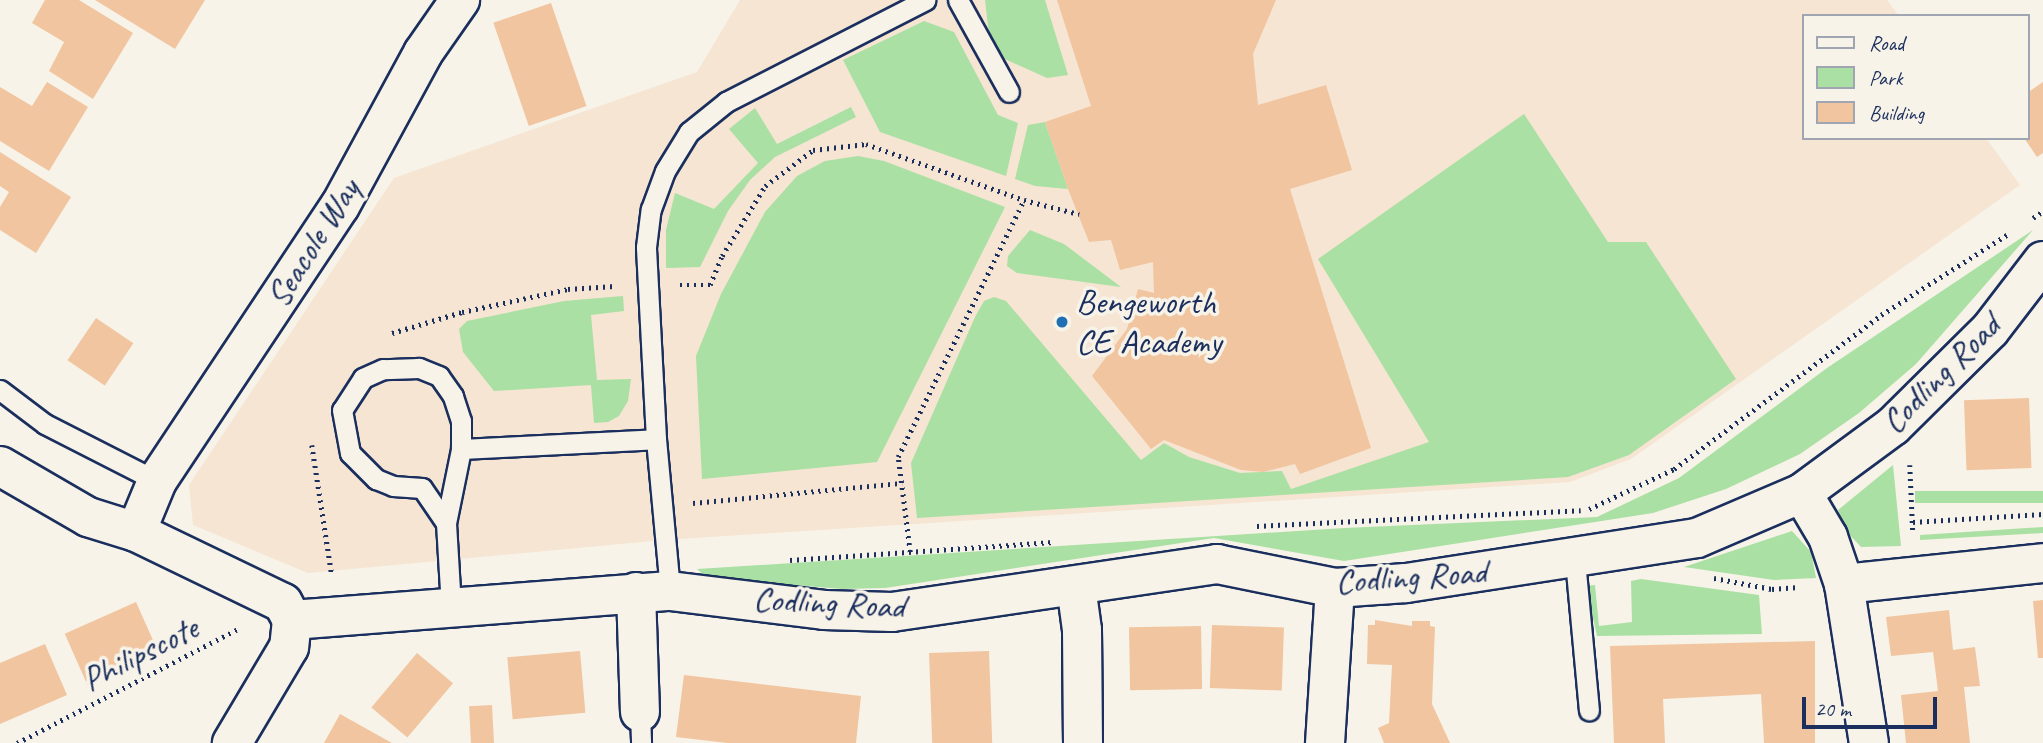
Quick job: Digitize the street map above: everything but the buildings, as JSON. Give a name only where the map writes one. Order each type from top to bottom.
[{"type":"street","name":"Seacole Way","points":[[136,532],[157,481],[340,206],[424,53],[460,0]]},
{"type":"street","name":"Codling Road","points":[[288,612],[451,606],[653,591],[824,610],[892,612],[1217,564],[1335,588],[1406,583],[1575,560],[1697,538],[1802,492],[1893,426],[1990,330],[2043,261]]},
{"type":"street","points":[[0,467],[88,517],[136,532],[288,612],[289,647],[232,743]]},
{"type":"street","points":[[1802,492],[1828,537],[1844,584],[1869,743]]},
{"type":"street","points":[[1844,584],[2043,564]]},
{"type":"street","points":[[1076,586],[1082,629],[1083,743]]},
{"type":"street","points":[[1325,743],[1335,588]]},
{"type":"street","points":[[641,728],[653,591]]},
{"type":"lane","points":[[653,591],[661,507],[646,247],[651,209],[665,171],[689,132],[726,102],[925,0]]},
{"type":"lane","points":[[958,0],[1009,92]]},
{"type":"lane","points":[[446,523],[422,488],[393,486],[362,468],[350,453],[342,410],[363,378],[383,369],[419,368],[439,376],[453,396],[461,421],[461,449],[446,523],[451,606]]},
{"type":"lane","points":[[0,390],[45,424],[157,481]]},
{"type":"lane","points":[[461,449],[656,439]]},
{"type":"lane","points":[[1575,560],[1589,710]]},
{"type":"path","points":[[910,552],[898,457],[1024,200]]},
{"type":"path","points":[[1251,527],[1589,509],[1674,469],[1881,315],[2043,211]]},
{"type":"path","points":[[1893,426],[1909,457],[1913,522],[2043,514]]},
{"type":"path","points":[[661,507],[902,483]]},
{"type":"path","points":[[781,560],[1060,541]]},
{"type":"path","name":"Philipscote","points":[[17,743],[207,648],[288,612]]},
{"type":"shaded area","name":"Bengeworth CE Academy","points":[[740,0],[1887,0],[1898,14],[1801,14],[1801,140],[1987,140],[2020,185],[1631,459],[1570,482],[663,540],[308,573],[193,525],[189,485],[394,178],[697,72]]},
{"type":"green space","points":[[985,0],[1045,0],[1068,75],[1047,78],[1005,59],[989,35]]},
{"type":"green space","points":[[924,21],[954,32],[998,115],[1018,123],[1006,176],[880,132],[843,60]]},
{"type":"green space","points":[[851,107],[856,117],[775,157],[750,180],[728,211],[700,267],[666,268],[666,230],[675,193],[714,209],[758,163],[729,129],[755,108],[777,144]]},
{"type":"green space","points":[[1524,114],[1608,242],[1646,242],[1736,379],[1629,455],[1568,477],[917,518],[911,463],[975,317],[984,301],[994,297],[1006,301],[1141,460],[1164,443],[1189,457],[1240,473],[1282,471],[1291,489],[1429,442],[1318,259]]},
{"type":"green space","points":[[1045,122],[1068,189],[1035,186],[1015,179],[1028,125]]},
{"type":"green space","points":[[858,156],[884,161],[1005,207],[877,462],[702,479],[696,356],[721,294],[765,212],[797,176],[825,161]]},
{"type":"green space","points":[[1030,230],[1064,244],[1121,287],[1017,273],[1007,266],[1008,256]]},
{"type":"green space","points":[[2033,230],[1916,364],[1859,413],[1800,454],[1726,489],[1653,513],[1344,561],[1214,538],[885,588],[842,589],[733,580],[706,577],[697,569],[1344,528],[1597,517],[1679,478],[1827,368]]},
{"type":"green space","points":[[623,296],[624,311],[591,315],[597,380],[631,379],[628,401],[619,416],[608,422],[594,423],[591,385],[494,391],[463,352],[459,329],[467,321],[564,301]]},
{"type":"green space","points":[[1893,465],[1901,546],[1861,547],[1845,530],[1838,510]]},
{"type":"green space","points":[[1915,491],[2043,491],[2043,503],[1915,503]]},
{"type":"green space","points":[[2043,527],[2043,533],[1920,540],[1920,535]]},
{"type":"green space","points":[[1792,531],[1811,552],[1816,578],[1774,580],[1684,567]]},
{"type":"green space","points":[[1641,579],[1759,595],[1762,634],[1597,636],[1586,586],[1595,585],[1599,626],[1632,622],[1631,581]]},
{"type":"place","name":"Bengeworth CE Academy","points":[[1062,322]]}]
